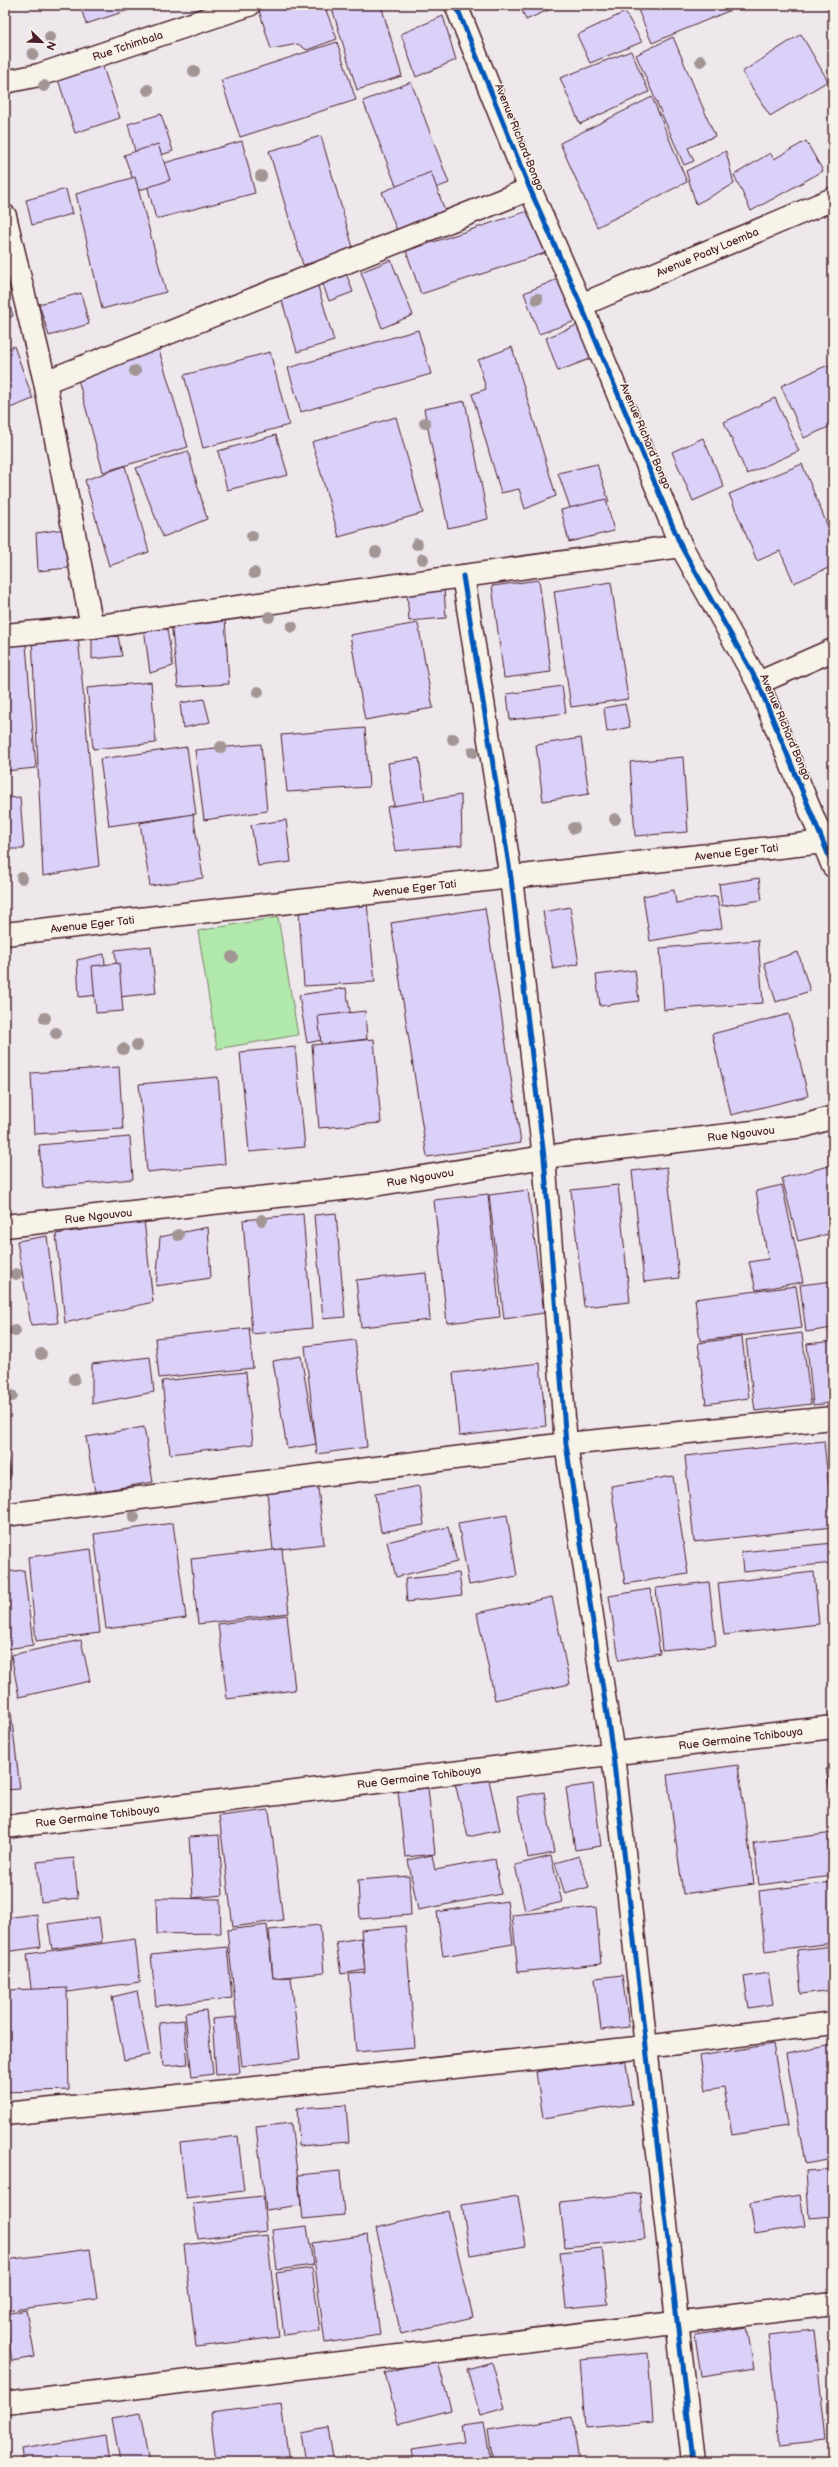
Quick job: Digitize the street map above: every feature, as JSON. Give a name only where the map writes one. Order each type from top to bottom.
[{"type":"street","name":"Rue Tchimbala","points":[[5,82],[39,75],[249,5]]},
{"type":"street","name":"Avenue Richard Bongo","points":[[456,5],[530,189],[581,305],[681,546],[758,683],[833,866]]},
{"type":"street","points":[[45,382],[530,189]]},
{"type":"street","name":"Avenue Poaty Loemba","points":[[581,305],[833,200]]},
{"type":"street","points":[[5,216],[45,382],[92,627]]},
{"type":"street","points":[[5,635],[92,627],[681,546]]},
{"type":"street","points":[[463,576],[511,878],[544,1156],[566,1444],[613,1755],[693,2462]]},
{"type":"street","points":[[758,683],[833,650]]},
{"type":"street","name":"Avenue Eger Tati","points":[[5,934],[824,842]]},
{"type":"street","name":"Rue Ngouvou","points":[[5,1226],[368,1186],[544,1156],[804,1126],[833,1117]]},
{"type":"street","points":[[5,1516],[566,1444],[833,1418]]},
{"type":"street","name":"Rue Germaine Tchibouya","points":[[5,1827],[613,1755],[833,1727]]},
{"type":"street","points":[[5,2114],[646,2047],[833,2023]]},
{"type":"street","points":[[5,2403],[833,2304]]},
{"type":"green space","points":[[278,917],[298,1035],[217,1049],[198,931]]},
{"type":"building","points":[[80,5],[134,5],[135,8],[86,24]]},
{"type":"building","points":[[266,5],[324,5],[337,39],[307,50],[298,44],[271,49],[258,7]]},
{"type":"building","points":[[331,5],[381,5],[402,76],[357,90]]},
{"type":"building","points":[[520,5],[559,5],[526,20]]},
{"type":"building","points":[[636,5],[743,5],[652,43]]},
{"type":"building","points":[[625,12],[642,42],[590,63],[577,35]]},
{"type":"building","points":[[443,16],[456,60],[416,77],[401,34]]},
{"type":"building","points":[[801,34],[828,81],[770,116],[742,72]]},
{"type":"building","points":[[673,37],[715,136],[688,148],[694,161],[684,165],[636,55]]},
{"type":"building","points":[[337,42],[356,100],[240,137],[221,80]]},
{"type":"building","points":[[631,51],[649,92],[580,124],[560,78]]},
{"type":"building","points":[[101,61],[120,118],[75,133],[57,76]]},
{"type":"building","points":[[411,82],[449,183],[402,201],[363,101]]},
{"type":"building","points":[[652,97],[687,182],[597,227],[560,143]]},
{"type":"building","points":[[161,114],[173,151],[138,163],[128,124]]},
{"type":"building","points":[[321,136],[354,251],[303,265],[269,151]]},
{"type":"building","points":[[242,141],[255,193],[156,219],[143,169]]},
{"type":"building","points":[[806,141],[823,171],[751,211],[734,175],[770,153],[774,159]]},
{"type":"building","points":[[158,144],[170,180],[137,191],[124,155]]},
{"type":"building","points":[[726,151],[734,184],[696,204],[686,171]]},
{"type":"building","points":[[431,172],[445,211],[397,231],[382,192]]},
{"type":"building","points":[[135,177],[166,292],[102,309],[76,194]]},
{"type":"building","points":[[66,189],[72,214],[32,225],[26,200]]},
{"type":"building","points":[[534,209],[548,252],[421,294],[406,251]]},
{"type":"building","points":[[391,260],[413,315],[382,328],[361,272]]},
{"type":"building","points":[[346,273],[353,292],[329,301],[322,282]]},
{"type":"building","points":[[565,276],[581,319],[539,334],[524,293]]},
{"type":"building","points":[[317,283],[334,341],[297,352],[280,294]]},
{"type":"building","points":[[5,290],[13,316],[5,319]]},
{"type":"building","points":[[81,293],[89,324],[49,336],[39,304]]},
{"type":"building","points":[[582,323],[595,357],[558,371],[546,338]]},
{"type":"building","points":[[418,330],[431,374],[301,412],[288,368]]},
{"type":"building","points":[[155,337],[188,447],[103,472],[74,364]]},
{"type":"building","points":[[14,346],[33,399],[5,410],[5,350]]},
{"type":"building","points":[[512,347],[556,496],[525,509],[519,489],[501,493],[472,394],[486,389],[478,360]]},
{"type":"building","points":[[270,352],[289,425],[203,448],[184,375]]},
{"type":"building","points":[[828,365],[833,377],[833,425],[804,438],[781,386]]},
{"type":"building","points":[[775,398],[799,451],[747,474],[724,422]]},
{"type":"building","points":[[465,401],[488,519],[448,528],[424,409]]},
{"type":"building","points":[[396,417],[423,513],[339,537],[312,442]]},
{"type":"building","points":[[276,435],[288,475],[227,490],[218,451]]},
{"type":"building","points":[[703,438],[724,487],[693,501],[672,452]]},
{"type":"building","points":[[188,451],[207,519],[163,537],[136,468]]},
{"type":"building","points":[[597,464],[609,502],[572,513],[558,473]]},
{"type":"building","points":[[802,464],[833,539],[833,566],[794,583],[780,551],[757,561],[729,494]]},
{"type":"building","points":[[125,466],[149,552],[109,566],[85,480]]},
{"type":"building","points":[[606,499],[614,531],[569,542],[561,510]]},
{"type":"building","points":[[72,528],[78,567],[38,571],[36,533]]},
{"type":"building","points":[[539,580],[551,672],[504,678],[492,586]]},
{"type":"building","points":[[611,582],[628,699],[571,707],[554,591]]},
{"type":"building","points":[[444,588],[446,618],[409,621],[407,591]]},
{"type":"building","points":[[225,618],[229,684],[178,687],[171,621]]},
{"type":"building","points":[[166,623],[173,666],[150,673],[144,628]]},
{"type":"building","points":[[418,623],[433,708],[365,720],[350,635]]},
{"type":"building","points":[[25,632],[36,768],[5,771],[5,634]]},
{"type":"building","points":[[32,636],[78,636],[99,866],[43,876]]},
{"type":"building","points":[[118,636],[122,656],[92,659],[92,638]]},
{"type":"building","points":[[151,682],[156,743],[93,749],[87,688]]},
{"type":"building","points":[[562,686],[566,713],[510,720],[507,694]]},
{"type":"building","points":[[204,699],[210,722],[183,728],[180,703]]},
{"type":"building","points":[[625,704],[630,727],[607,732],[604,708]]},
{"type":"building","points":[[365,728],[369,787],[287,792],[281,735]]},
{"type":"building","points":[[581,738],[589,794],[543,801],[536,745]]},
{"type":"building","points":[[261,744],[267,811],[204,820],[195,750]]},
{"type":"building","points":[[187,747],[196,814],[109,826],[100,759]]},
{"type":"building","points":[[683,757],[688,832],[635,836],[630,762]]},
{"type":"building","points":[[419,758],[426,808],[395,812],[388,763]]},
{"type":"building","points":[[461,795],[462,845],[395,851],[387,807]]},
{"type":"building","points":[[20,797],[24,849],[8,849],[5,798]]},
{"type":"building","points":[[193,814],[203,878],[150,886],[140,823]]},
{"type":"building","points":[[286,820],[291,862],[258,866],[251,825]]},
{"type":"building","points":[[759,878],[762,900],[722,906],[719,884]]},
{"type":"building","points":[[674,890],[676,903],[717,896],[722,928],[650,941],[643,896]]},
{"type":"building","points":[[367,903],[375,982],[304,986],[299,912]]},
{"type":"building","points":[[570,907],[579,964],[553,969],[543,912]]},
{"type":"building","points":[[485,908],[521,1143],[427,1157],[391,923]]},
{"type":"building","points":[[758,940],[763,1003],[664,1010],[660,948]]},
{"type":"building","points":[[151,946],[156,993],[119,997],[115,950]]},
{"type":"building","points":[[798,952],[810,991],[776,1002],[764,963]]},
{"type":"building","points":[[104,954],[108,994],[79,997],[77,960]]},
{"type":"building","points":[[119,963],[123,1011],[96,1013],[92,966]]},
{"type":"building","points":[[635,970],[639,1001],[600,1006],[596,975]]},
{"type":"building","points":[[346,988],[351,1017],[324,1022],[327,1039],[307,1043],[299,995]]},
{"type":"building","points":[[365,1011],[367,1039],[343,1042],[345,1058],[323,1061],[318,1016]]},
{"type":"building","points":[[789,1014],[808,1096],[731,1115],[712,1034]]},
{"type":"building","points":[[374,1039],[381,1123],[319,1128],[312,1045]]},
{"type":"building","points":[[295,1047],[305,1147],[249,1152],[240,1052]]},
{"type":"building","points":[[119,1067],[123,1129],[34,1134],[31,1073]]},
{"type":"building","points":[[218,1077],[225,1164],[147,1172],[139,1084]]},
{"type":"building","points":[[130,1137],[133,1179],[43,1188],[39,1145]]},
{"type":"building","points":[[833,1165],[833,1233],[798,1241],[782,1178]]},
{"type":"building","points":[[667,1167],[679,1278],[644,1282],[632,1171]]},
{"type":"building","points":[[618,1185],[630,1302],[584,1307],[571,1190]]},
{"type":"building","points":[[782,1185],[803,1282],[756,1290],[749,1262],[768,1259],[756,1191]]},
{"type":"building","points":[[528,1190],[544,1313],[504,1319],[489,1195]]},
{"type":"building","points":[[488,1194],[500,1317],[447,1323],[434,1200]]},
{"type":"building","points":[[336,1213],[345,1317],[323,1319],[314,1215]]},
{"type":"building","points":[[303,1214],[312,1328],[252,1334],[243,1220]]},
{"type":"building","points":[[144,1220],[153,1302],[65,1323],[56,1234]]},
{"type":"building","points":[[208,1227],[211,1278],[156,1286],[160,1237]]},
{"type":"building","points":[[47,1236],[58,1323],[31,1325],[17,1241]]},
{"type":"building","points":[[426,1273],[430,1320],[361,1327],[356,1280]]},
{"type":"building","points":[[833,1281],[833,1328],[806,1332],[800,1285]]},
{"type":"building","points":[[796,1286],[802,1328],[700,1341],[695,1299]]},
{"type":"building","points":[[249,1328],[253,1368],[159,1378],[155,1338]]},
{"type":"building","points":[[802,1333],[811,1404],[755,1411],[746,1340]]},
{"type":"building","points":[[742,1337],[749,1398],[706,1404],[698,1343]]},
{"type":"building","points":[[355,1340],[367,1447],[317,1454],[305,1346]]},
{"type":"building","points":[[833,1341],[833,1403],[813,1405],[807,1344]]},
{"type":"building","points":[[301,1356],[316,1444],[287,1449],[273,1361]]},
{"type":"building","points":[[150,1357],[154,1392],[92,1404],[92,1364]]},
{"type":"building","points":[[540,1363],[546,1426],[459,1436],[453,1373]]},
{"type":"building","points":[[246,1372],[253,1444],[170,1454],[162,1381]]},
{"type":"building","points":[[144,1427],[153,1482],[95,1492],[86,1437]]},
{"type":"building","points":[[5,1435],[10,1479],[5,1480]]},
{"type":"building","points":[[824,1441],[833,1527],[694,1542],[685,1456]]},
{"type":"building","points":[[673,1476],[688,1574],[625,1584],[611,1486]]},
{"type":"building","points":[[419,1486],[424,1525],[381,1532],[375,1494]]},
{"type":"building","points":[[318,1487],[324,1544],[273,1550],[267,1492]]},
{"type":"building","points":[[507,1515],[517,1576],[469,1585],[458,1523]]},
{"type":"building","points":[[173,1523],[186,1618],[106,1629],[94,1534]]},
{"type":"building","points":[[448,1527],[457,1562],[396,1577],[387,1542]]},
{"type":"building","points":[[833,1543],[833,1563],[743,1572],[741,1552]]},
{"type":"building","points":[[91,1549],[100,1633],[36,1641],[28,1557]]},
{"type":"building","points":[[282,1549],[289,1613],[198,1624],[191,1559]]},
{"type":"building","points":[[24,1570],[33,1645],[6,1649],[5,1572]]},
{"type":"building","points":[[814,1572],[819,1624],[724,1635],[718,1583]]},
{"type":"building","points":[[459,1573],[462,1595],[407,1602],[405,1579]]},
{"type":"building","points":[[709,1582],[716,1645],[662,1650],[656,1588]]},
{"type":"building","points":[[650,1589],[660,1653],[619,1660],[609,1596]]},
{"type":"building","points":[[552,1597],[570,1684],[495,1700],[477,1613]]},
{"type":"building","points":[[287,1615],[295,1690],[227,1699],[218,1624]]},
{"type":"building","points":[[81,1640],[90,1681],[19,1697],[11,1655]]},
{"type":"building","points":[[5,1661],[20,1789],[5,1790]]},
{"type":"building","points":[[738,1765],[754,1884],[683,1894],[667,1775]]},
{"type":"building","points":[[833,1768],[833,1807],[826,1769]]},
{"type":"building","points":[[487,1771],[500,1830],[468,1837],[454,1779]]},
{"type":"building","points":[[593,1784],[601,1846],[575,1850],[566,1788]]},
{"type":"building","points":[[428,1788],[435,1854],[405,1857],[398,1791]]},
{"type":"building","points":[[544,1792],[554,1853],[528,1858],[517,1797]]},
{"type":"building","points":[[269,1810],[283,1920],[233,1927],[219,1816]]},
{"type":"building","points":[[833,1833],[833,1876],[759,1885],[754,1843]]},
{"type":"building","points":[[219,1835],[223,1895],[193,1898],[189,1837]]},
{"type":"building","points":[[432,1855],[435,1870],[495,1859],[501,1894],[418,1910],[408,1860]]},
{"type":"building","points":[[551,1856],[562,1902],[525,1911],[515,1865]]},
{"type":"building","points":[[579,1856],[589,1887],[565,1894],[555,1863]]},
{"type":"building","points":[[74,1858],[78,1898],[41,1902],[37,1862]]},
{"type":"building","points":[[409,1876],[411,1915],[360,1919],[358,1880]]},
{"type":"building","points":[[833,1882],[833,1943],[765,1951],[759,1891]]},
{"type":"building","points":[[156,1898],[220,1899],[221,1933],[157,1934]]},
{"type":"building","points":[[507,1901],[513,1944],[443,1956],[437,1912]]},
{"type":"building","points":[[596,1907],[601,1964],[518,1972],[512,1915]]},
{"type":"building","points":[[37,1914],[41,1947],[5,1952],[5,1918]]},
{"type":"building","points":[[99,1917],[102,1942],[52,1949],[48,1924]]},
{"type":"building","points":[[267,1925],[273,1978],[291,1977],[300,2059],[242,2066],[227,1930]]},
{"type":"building","points":[[320,1925],[324,1973],[273,1978],[269,1930]]},
{"type":"building","points":[[405,1926],[415,2047],[356,2052],[349,1974],[365,1973],[361,1930]]},
{"type":"building","points":[[361,1938],[365,1970],[341,1974],[336,1942]]},
{"type":"building","points":[[135,1939],[140,1982],[32,1997],[27,1954]]},
{"type":"building","points":[[833,1946],[833,1990],[801,1994],[797,1950]]},
{"type":"building","points":[[227,1947],[232,1998],[156,2006],[151,1955]]},
{"type":"building","points":[[768,1973],[773,2004],[749,2008],[744,1977]]},
{"type":"building","points":[[622,1975],[629,2027],[601,2030],[595,1978]]},
{"type":"building","points":[[67,1988],[69,2090],[5,2092],[5,1990]]},
{"type":"building","points":[[137,1991],[149,2055],[124,2060],[112,1997]]},
{"type":"building","points":[[206,2010],[213,2074],[192,2077],[185,2013]]},
{"type":"building","points":[[235,2017],[240,2073],[216,2075],[212,2019]]},
{"type":"building","points":[[184,2020],[188,2064],[163,2066],[159,2023]]},
{"type":"building","points":[[773,2044],[787,2126],[732,2135],[724,2087],[706,2090],[700,2056]]},
{"type":"building","points":[[833,2045],[833,2159],[805,2164],[786,2054]]},
{"type":"building","points":[[625,2057],[632,2104],[543,2118],[536,2072]]},
{"type":"building","points":[[346,2105],[349,2142],[299,2146],[297,2108]]},
{"type":"building","points":[[291,2123],[301,2205],[266,2210],[256,2127]]},
{"type":"building","points":[[238,2136],[244,2191],[186,2198],[180,2143]]},
{"type":"building","points":[[833,2169],[833,2216],[809,2218],[806,2171]]},
{"type":"building","points":[[340,2171],[344,2215],[303,2219],[298,2175]]},
{"type":"building","points":[[640,2193],[645,2239],[565,2247],[560,2202]]},
{"type":"building","points":[[800,2195],[805,2226],[755,2234],[750,2203]]},
{"type":"building","points":[[263,2196],[266,2231],[198,2239],[193,2203]]},
{"type":"building","points":[[518,2196],[526,2246],[470,2255],[462,2205]]},
{"type":"building","points":[[448,2211],[473,2317],[401,2334],[376,2228]]},
{"type":"building","points":[[307,2226],[313,2265],[277,2270],[272,2230]]},
{"type":"building","points":[[267,2235],[279,2337],[196,2347],[184,2245]]},
{"type":"building","points":[[367,2235],[380,2335],[325,2343],[312,2243]]},
{"type":"building","points":[[602,2248],[608,2304],[566,2308],[560,2252]]},
{"type":"building","points":[[90,2249],[97,2299],[5,2311],[5,2260]]},
{"type":"building","points":[[312,2268],[320,2330],[284,2335],[276,2273]]},
{"type":"building","points":[[26,2310],[35,2357],[12,2361],[5,2314]]},
{"type":"building","points":[[747,2327],[754,2369],[701,2377],[695,2335]]},
{"type":"building","points":[[814,2330],[826,2440],[780,2445],[768,2335]]},
{"type":"building","points":[[648,2353],[653,2422],[585,2428],[580,2359]]},
{"type":"building","points":[[437,2358],[451,2410],[398,2424],[385,2373]]},
{"type":"building","points":[[492,2362],[505,2408],[480,2415],[467,2369]]},
{"type":"building","points":[[281,2404],[289,2462],[216,2462],[210,2413]]},
{"type":"building","points":[[140,2413],[149,2462],[120,2462],[112,2418]]},
{"type":"building","points":[[572,2417],[579,2462],[493,2462],[488,2430]]},
{"type":"building","points":[[484,2423],[491,2462],[414,2462],[412,2450],[464,2442],[461,2426]]},
{"type":"building","points":[[328,2428],[334,2462],[306,2462],[301,2433]]},
{"type":"building","points":[[105,2435],[109,2462],[23,2462],[21,2449]]},
{"type":"cycle path","points":[[456,5],[530,189],[581,305],[681,546],[758,683],[833,866]]},
{"type":"cycle path","points":[[463,576],[511,878],[544,1157],[566,1444],[613,1755],[693,2462]]}]
